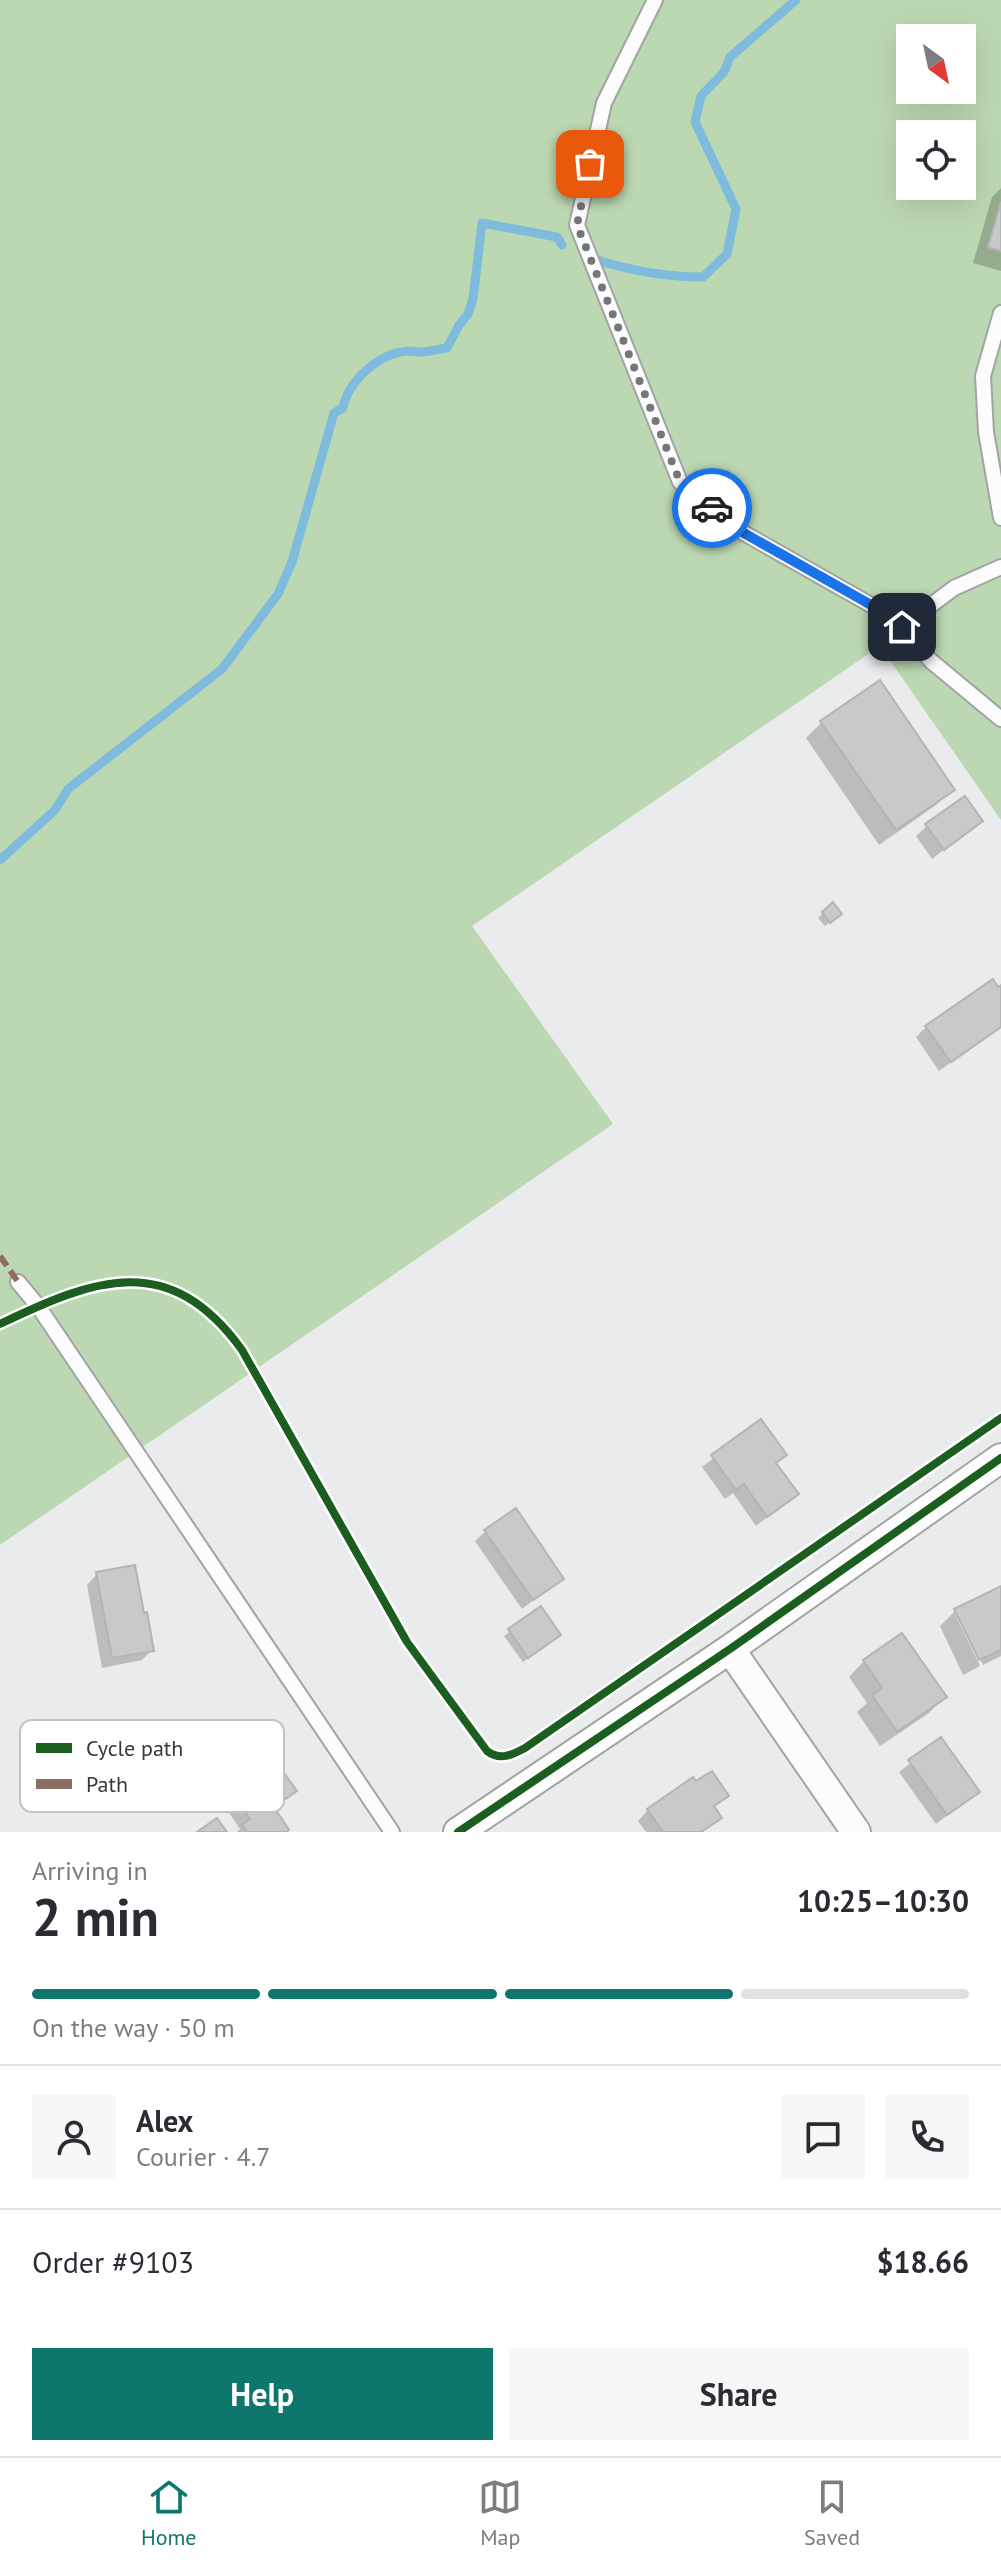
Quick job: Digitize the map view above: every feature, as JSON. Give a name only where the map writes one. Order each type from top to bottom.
[{"type":"street","points":[[458,1832],[730,1649],[1001,1458]]},
{"type":"street","points":[[730,1649],[856,1832]]},
{"type":"lane","points":[[655,0],[604,103],[577,225],[680,482],[742,532],[894,618],[931,661],[1001,719]]},
{"type":"lane","points":[[1001,313],[983,376],[986,432],[1001,518]]},
{"type":"lane","points":[[902,627],[954,588],[1001,567]]},
{"type":"lane","points":[[18,1282],[47,1319],[392,1832]]},
{"type":"green space","points":[[0,0],[1001,0],[1001,820],[880,646],[472,926],[613,1124],[0,1545]]},
{"type":"building","points":[[1001,202],[1001,251],[988,247]]},
{"type":"building","points":[[880,680],[955,790],[896,830],[820,721]]},
{"type":"building","points":[[965,796],[983,821],[944,850],[925,824]]},
{"type":"building","points":[[833,902],[842,914],[830,923],[822,912]]},
{"type":"building","points":[[993,979],[998,987],[1001,985],[1001,1027],[951,1062],[925,1026]]},
{"type":"building","points":[[761,1419],[787,1455],[776,1463],[799,1494],[767,1517],[744,1484],[736,1490],[711,1455]]},
{"type":"building","points":[[516,1508],[564,1579],[533,1600],[484,1530]]},
{"type":"building","points":[[135,1565],[154,1651],[112,1658],[96,1572]]},
{"type":"building","points":[[1001,1586],[1001,1650],[979,1660],[954,1609]]},
{"type":"building","points":[[541,1606],[561,1635],[528,1658],[508,1629]]},
{"type":"building","points":[[902,1633],[947,1697],[897,1732],[872,1695],[882,1688],[863,1660]]},
{"type":"building","points":[[941,1737],[980,1792],[947,1815],[908,1760]]},
{"type":"building","points":[[712,1771],[729,1796],[714,1806],[722,1818],[701,1832],[663,1832],[647,1809],[693,1777],[696,1781]]},
{"type":"building","points":[[284,1773],[297,1791],[284,1800]]},
{"type":"building","points":[[245,1812],[277,1812],[289,1830],[247,1832],[242,1825],[250,1819]]},
{"type":"building","points":[[217,1818],[227,1832],[197,1832]]},
{"type":"waterway","points":[[594,259],[648,272],[703,277],[727,254],[736,209],[695,122],[701,96],[724,72],[730,57],[796,0]]},
{"type":"waterway","points":[[0,860],[55,810],[68,789],[222,669],[278,594],[292,562],[334,413],[343,408],[351,388],[366,370],[386,357],[408,351],[447,348],[468,314],[473,299],[482,223],[557,237],[562,245]]},
{"type":"marked path","points":[[0,1256],[18,1282]]},
{"type":"cycle path","points":[[0,1324],[67,1295],[129,1282],[158,1286],[187,1297],[214,1318],[242,1350],[407,1642],[487,1751],[501,1756],[525,1748],[1001,1418]]},
{"type":"cycle path","points":[[458,1832],[730,1649],[1001,1458]]},
{"type":"way so far","points":[[590,164],[577,225],[680,482],[712,508]]},
{"type":"route","points":[[712,508],[742,532],[894,618],[902,627]]}]
